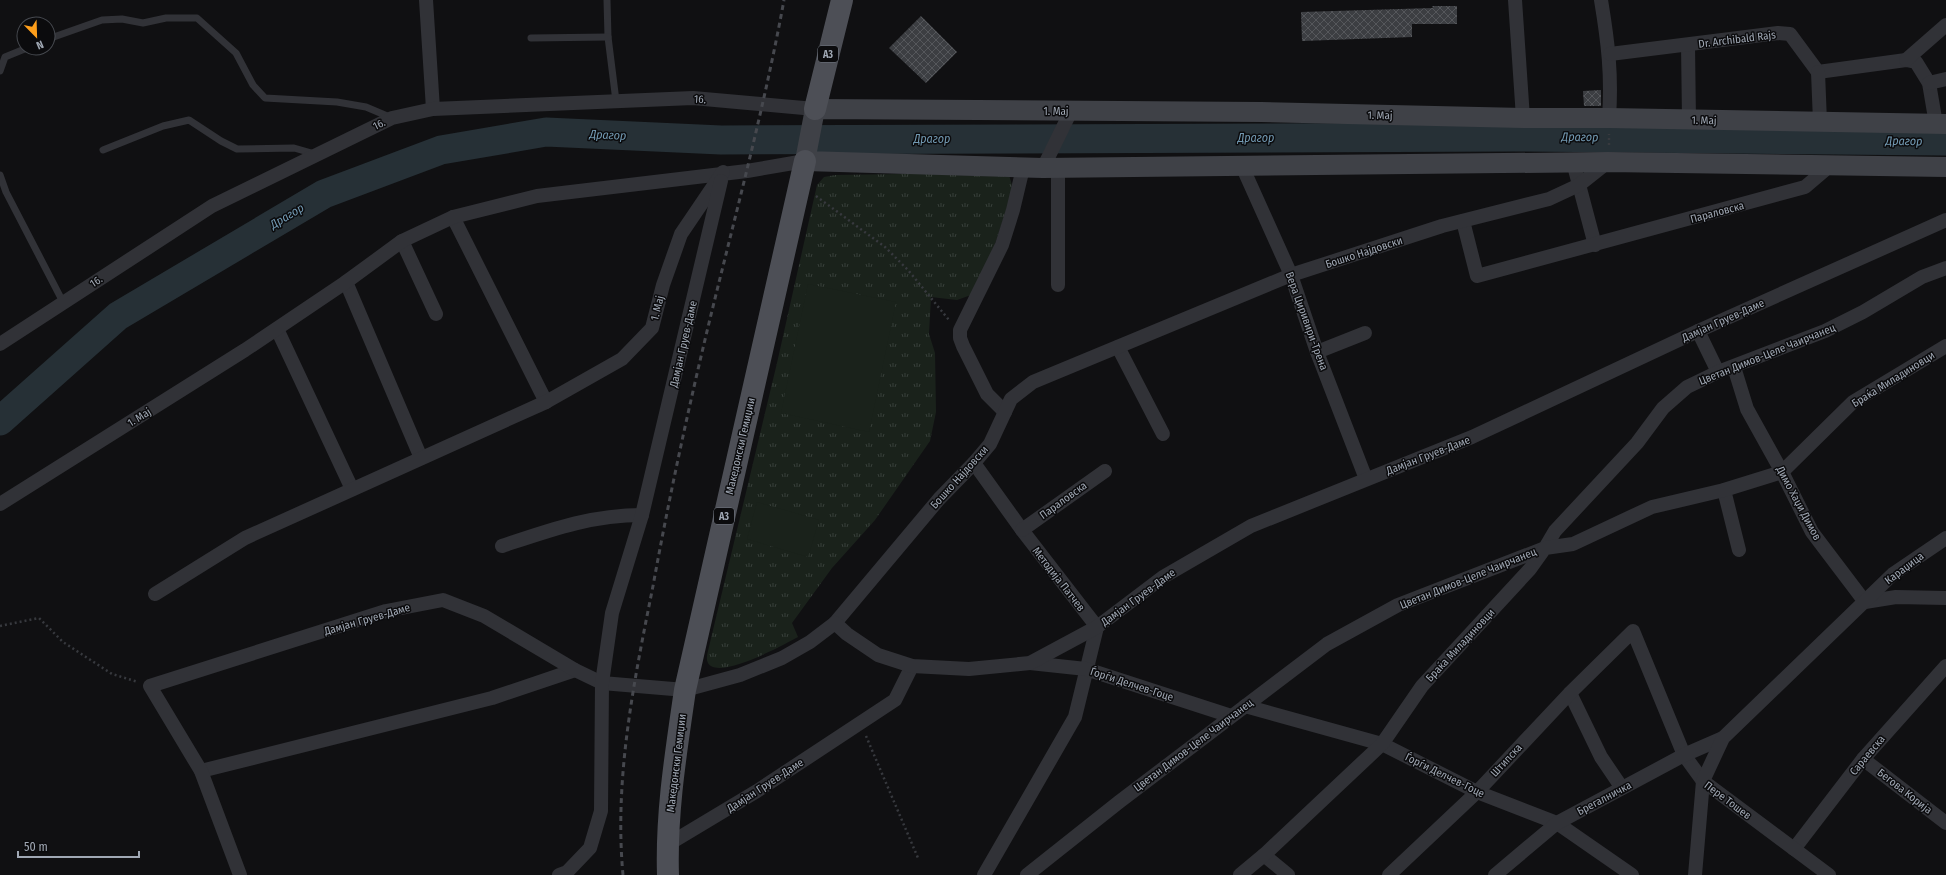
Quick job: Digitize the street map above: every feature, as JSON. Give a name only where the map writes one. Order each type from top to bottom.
[{"type":"main road","name":"A3","points":[[815,109],[842,0]]},
{"type":"main road","name":"Македонски Гемиџии","points":[[668,875],[667,845],[674,763],[685,690],[805,161]]},
{"type":"street","points":[[426,0],[433,110]]},
{"type":"street","points":[[1515,0],[1523,118]]},
{"type":"street","points":[[1601,0],[1610,54],[1612,87],[1609,125]]},
{"type":"street","points":[[1906,60],[1946,25]]},
{"type":"street","name":"Dr. Archibald Rajs","points":[[1610,54],[1778,33],[1790,34],[1818,72]]},
{"type":"street","points":[[1688,45],[1689,120]]},
{"type":"street","points":[[1820,122],[1818,72],[1906,60],[1916,62],[1929,83],[1941,124]]},
{"type":"street","points":[[1929,83],[1946,79]]},
{"type":"street","name":"16.","points":[[0,344],[212,206],[392,118],[433,110],[693,98],[815,109]]},
{"type":"street","name":"1. Мај","points":[[815,109],[1069,116],[1269,112],[1523,118],[1609,125],[1689,120],[1941,124]]},
{"type":"street","name":"A3","points":[[805,161],[815,109]]},
{"type":"street","points":[[1058,285],[1051,164],[1069,116]]},
{"type":"street","name":"1. Мај","points":[[0,504],[277,329],[346,282],[402,241],[453,217],[537,196],[723,172],[747,171],[805,161],[1023,168],[1051,164],[1242,166],[1573,162],[1608,155],[1946,167]]},
{"type":"street","name":"Бошко Најдовски","points":[[835,623],[939,499],[990,444],[1011,399],[1034,382],[1291,275],[1463,221],[1549,199],[1580,185],[1608,155]]},
{"type":"street","points":[[1573,162],[1595,245]]},
{"type":"street","name":"Параловска","points":[[1463,221],[1477,276],[1805,187],[1832,164]]},
{"type":"street","name":"Вера Циривири-Трена","points":[[1242,166],[1291,275],[1317,352],[1366,479]]},
{"type":"street","points":[[1005,412],[987,394],[963,346],[959,334],[961,325],[988,275],[1002,245],[1013,210],[1023,168]]},
{"type":"street","name":"1. Мај","points":[[155,594],[245,538],[546,402],[622,359],[652,328],[663,285],[681,234],[723,172]]},
{"type":"street","name":"Дамјан Груев-Даме","points":[[559,875],[567,872],[590,848],[601,811],[602,683],[612,613],[642,515],[723,172]]},
{"type":"street","points":[[453,217],[546,402]]},
{"type":"street","name":"Дамјан Груев-Даме","points":[[150,686],[386,611],[443,600],[484,616],[574,670],[602,683],[685,690],[740,675],[775,661],[810,642],[835,623],[847,634],[878,655],[912,666],[969,669],[1030,663],[1097,627],[1163,577],[1251,526],[1472,437],[1698,331],[1946,220]]},
{"type":"street","points":[[402,241],[436,314]]},
{"type":"street","name":"Цветан Димов-Целе Чаирчанец","points":[[1027,875],[1231,716],[1327,644],[1398,605],[1545,548],[1555,531],[1637,443],[1662,408],[1687,387],[1718,372],[1825,331],[1863,312],[1922,277],[1946,268]]},
{"type":"street","points":[[346,282],[421,458]]},
{"type":"street","points":[[277,329],[352,489]]},
{"type":"street","points":[[1698,331],[1718,372]]},
{"type":"street","points":[[1317,352],[1364,333]]},
{"type":"street","name":"Браќа Миладиновци","points":[[1240,875],[1264,855],[1382,744],[1422,686],[1530,569],[1545,548],[1573,544],[1652,507],[1724,490],[1782,472],[1852,402],[1946,346]]},
{"type":"street","points":[[1118,347],[1163,434]]},
{"type":"street","name":"Димо Хаџи Димов","points":[[1734,367],[1747,409],[1782,472],[1812,532],[1865,602]]},
{"type":"street","name":"Методија Патчев","points":[[974,463],[1022,530],[1097,627]]},
{"type":"street","name":"Параловска","points":[[1022,530],[1105,471]]},
{"type":"street","points":[[1724,490],[1739,550]]},
{"type":"street","points":[[502,546],[568,525],[615,515],[642,515]]},
{"type":"street","name":"Караџица","points":[[1865,602],[1893,574],[1946,538]]},
{"type":"street","points":[[1893,574],[1896,597]]},
{"type":"street","points":[[1865,602],[1896,597],[1946,598]]},
{"type":"street","name":"Брегалничка","points":[[1695,875],[1702,781],[1723,738],[1865,602]]},
{"type":"street","points":[[984,875],[1075,717],[1097,627]]},
{"type":"street","name":"Штипска","points":[[1389,875],[1476,792],[1570,693],[1633,631]]},
{"type":"street","name":"Пере Тошев","points":[[1633,631],[1684,755],[1702,781],[1829,875]]},
{"type":"street","name":"Ѓорѓи Делчев-Гоце","points":[[1030,663],[1086,669],[1231,716]]},
{"type":"street","name":"Дамјан Груев-Даме","points":[[667,845],[757,791],[895,700],[912,666]]},
{"type":"street","name":"Сараевска","points":[[1794,849],[1863,759],[1946,666]]},
{"type":"street","points":[[201,772],[492,698],[574,670]]},
{"type":"street","points":[[150,686],[201,772],[240,875]]},
{"type":"street","points":[[1570,693],[1601,757],[1622,788]]},
{"type":"street","name":"Ѓорѓи Делчев-Гоце","points":[[1244,706],[1382,744],[1476,792],[1557,823],[1629,874]]},
{"type":"street","name":"Брегалничка","points":[[1495,875],[1557,823],[1684,755],[1723,738]]},
{"type":"street","name":"Бегова Корија","points":[[1863,759],[1946,823]]},
{"type":"street","points":[[1264,855],[1288,875]]},
{"type":"lane","points":[[607,0],[608,37],[616,101]]},
{"type":"lane","points":[[56,36],[102,20],[122,19],[143,23],[166,18],[198,18],[236,53],[253,85],[266,98],[337,102],[366,107],[392,118]]},
{"type":"lane","points":[[531,38],[608,37]]},
{"type":"lane","points":[[0,71],[5,57],[16,52]]},
{"type":"lane","points":[[103,150],[164,126],[189,120],[221,141],[238,149],[294,148],[317,154]]},
{"type":"lane","points":[[0,175],[6,192],[63,302]]},
{"type":"path","points":[[1608,155],[1609,125]]},
{"type":"path","points":[[800,183],[885,248],[908,270],[959,334]]},
{"type":"path","points":[[0,626],[40,618],[63,642],[112,674],[150,686]]},
{"type":"path","points":[[860,722],[918,858]]},
{"type":"green space","points":[[966,173],[1009,175],[1012,185],[1012,193],[994,247],[971,295],[957,300],[931,297],[929,334],[935,353],[936,412],[930,441],[875,520],[832,568],[792,623],[798,637],[780,647],[737,665],[724,668],[714,667],[708,663],[707,654],[777,363],[817,185],[824,177],[835,175]]},
{"type":"green space","points":[[808,284],[896,302],[869,432],[781,413]]},
{"type":"green space","points":[[757,502],[819,520],[808,557],[747,539]]},
{"type":"building","points":[[1432,6],[1457,6],[1457,24],[1412,24],[1412,37],[1302,41],[1301,12],[1433,8]]},
{"type":"building","points":[[921,16],[957,52],[926,83],[889,48]]},
{"type":"building","points":[[1601,90],[1601,106],[1584,106],[1583,91]]},
{"type":"waterway","name":"Драгор","points":[[0,421],[118,316],[324,194],[441,150],[546,132],[721,140],[1515,137],[1946,141]]},
{"type":"railway","points":[[623,875],[621,802],[628,730],[639,658],[686,421],[758,122],[784,0]]}]
